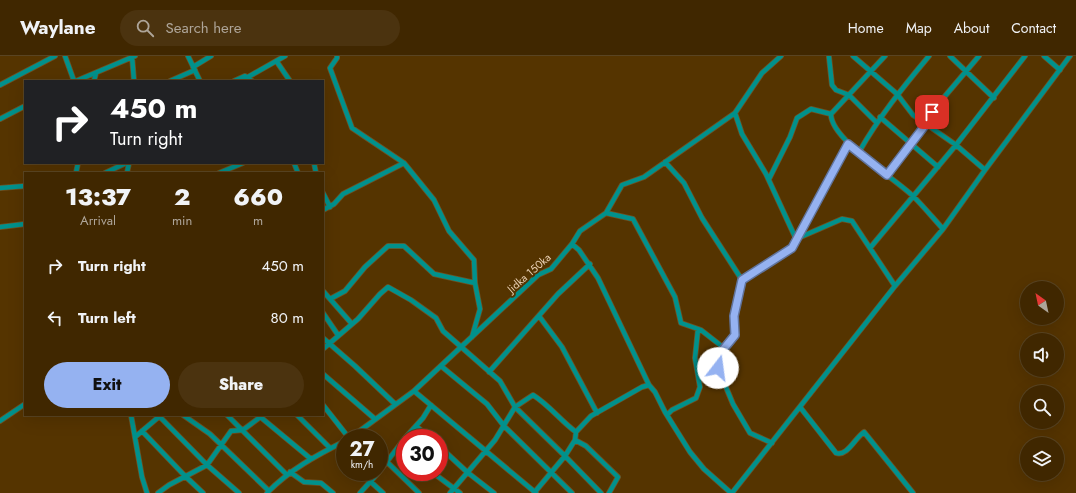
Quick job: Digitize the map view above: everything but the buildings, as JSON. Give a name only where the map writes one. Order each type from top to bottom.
[{"type":"street","points":[[0,86],[55,56]]},
{"type":"street","points":[[65,56],[75,80]]},
{"type":"street","points":[[188,56],[200,80]]},
{"type":"street","points":[[172,80],[194,68],[211,56]]},
{"type":"street","points":[[236,80],[245,76],[248,77],[277,62],[285,56]]},
{"type":"street","points":[[337,56],[330,68],[352,128],[404,163],[434,200],[449,231],[474,260],[475,283],[480,310],[472,337]]},
{"type":"street","name":"Jidka 150ka","points":[[361,429],[414,391],[539,274],[551,269],[572,244],[580,231],[606,213],[622,185],[642,178],[735,113],[762,73],[781,56]]},
{"type":"street","points":[[854,56],[871,73],[897,94],[910,111],[956,145],[984,170]]},
{"type":"street","points":[[885,56],[871,73],[831,114],[832,124],[848,144],[914,197],[943,229]]},
{"type":"street","points":[[858,152],[876,122],[929,56]]},
{"type":"street","points":[[950,56],[994,98]]},
{"type":"street","points":[[887,175],[925,123],[979,56]]},
{"type":"street","points":[[870,248],[914,197],[994,98],[1025,56]]},
{"type":"street","points":[[1044,56],[1060,70]]},
{"type":"street","points":[[572,244],[590,264],[615,312],[649,385],[655,392],[667,415],[690,452],[704,469],[731,493],[895,286],[943,229],[984,170],[1070,56]]},
{"type":"street","points":[[78,80],[133,57],[134,80]]},
{"type":"street","points":[[829,57],[832,85],[836,90],[849,95],[876,122]]},
{"type":"street","points":[[277,62],[289,80]]},
{"type":"street","points":[[94,80],[96,73]]},
{"type":"street","points":[[248,77],[251,80]]},
{"type":"street","points":[[0,119],[24,107]]},
{"type":"street","points":[[769,179],[790,137],[797,118],[811,109],[831,114]]},
{"type":"street","points":[[735,113],[742,134],[769,179],[796,239]]},
{"type":"street","points":[[880,117],[938,167]]},
{"type":"street","points":[[772,443],[750,433],[733,404],[718,368],[724,348],[735,335],[734,316],[742,280],[792,248],[848,144]]},
{"type":"street","points":[[665,162],[684,183],[702,218],[742,280]]},
{"type":"street","points":[[324,210],[330,207],[344,194],[404,163]]},
{"type":"street","points":[[107,172],[125,164]]},
{"type":"street","points":[[225,172],[241,164]]},
{"type":"street","points":[[0,188],[24,186]]},
{"type":"street","points":[[324,194],[330,207]]},
{"type":"street","points":[[606,213],[633,219],[675,297],[681,323],[698,328],[724,348]]},
{"type":"street","points":[[796,239],[842,219],[852,221],[895,286]]},
{"type":"street","points":[[0,227],[24,226]]},
{"type":"street","points":[[330,299],[345,291],[365,267],[388,246],[404,246],[434,274],[475,283]]},
{"type":"street","points":[[489,372],[558,294],[590,264]]},
{"type":"street","points":[[324,347],[352,324],[388,287],[411,300],[436,318],[443,331],[500,380],[515,407],[601,493]]},
{"type":"street","points":[[324,292],[352,324]]},
{"type":"street","points":[[324,314],[338,335]]},
{"type":"street","points":[[539,316],[562,348],[597,413]]},
{"type":"street","points":[[667,415],[672,410],[696,398],[700,388],[695,358],[698,328]]},
{"type":"street","points":[[324,339],[395,404]]},
{"type":"street","points":[[441,366],[486,404],[504,426],[572,493]]},
{"type":"street","points":[[324,375],[375,419]]},
{"type":"street","points":[[414,391],[535,493],[565,456],[575,440],[576,432],[597,413],[642,387],[649,385]]},
{"type":"street","points":[[450,493],[486,451],[504,426],[515,407],[533,395],[561,421],[576,432]]},
{"type":"street","points":[[0,421],[24,405]]},
{"type":"street","points":[[414,429],[431,405]]},
{"type":"street","points":[[324,406],[342,429]]},
{"type":"street","points":[[800,407],[836,453],[844,453],[859,435],[864,432],[913,493]]},
{"type":"street","points":[[132,416],[142,476],[147,493]]},
{"type":"street","points":[[135,437],[160,416],[207,465],[238,493]]},
{"type":"street","points":[[184,416],[220,443],[268,492],[289,473],[336,446]]},
{"type":"street","points":[[228,416],[289,473],[304,482],[321,483],[333,493]]},
{"type":"street","points":[[161,492],[184,476],[207,465],[220,443],[231,431],[243,430],[261,416],[311,459]]},
{"type":"street","points":[[298,416],[330,448]]},
{"type":"street","points":[[416,426],[420,429]]},
{"type":"street","points":[[142,431],[184,476],[203,493]]},
{"type":"street","points":[[575,440],[586,446],[618,477],[609,493]]},
{"type":"street","points":[[388,461],[396,451]]},
{"type":"street","points":[[448,454],[467,472],[494,493]]},
{"type":"street","points":[[388,463],[419,493]]},
{"type":"street","points":[[360,493],[370,481],[384,493]]},
{"type":"street","points":[[445,481],[460,493]]},
{"type":"route","points":[[718,368],[722,351],[735,335],[734,316],[742,280],[749,274],[792,248],[848,144],[887,175],[926,124],[923,122],[932,112]]}]
